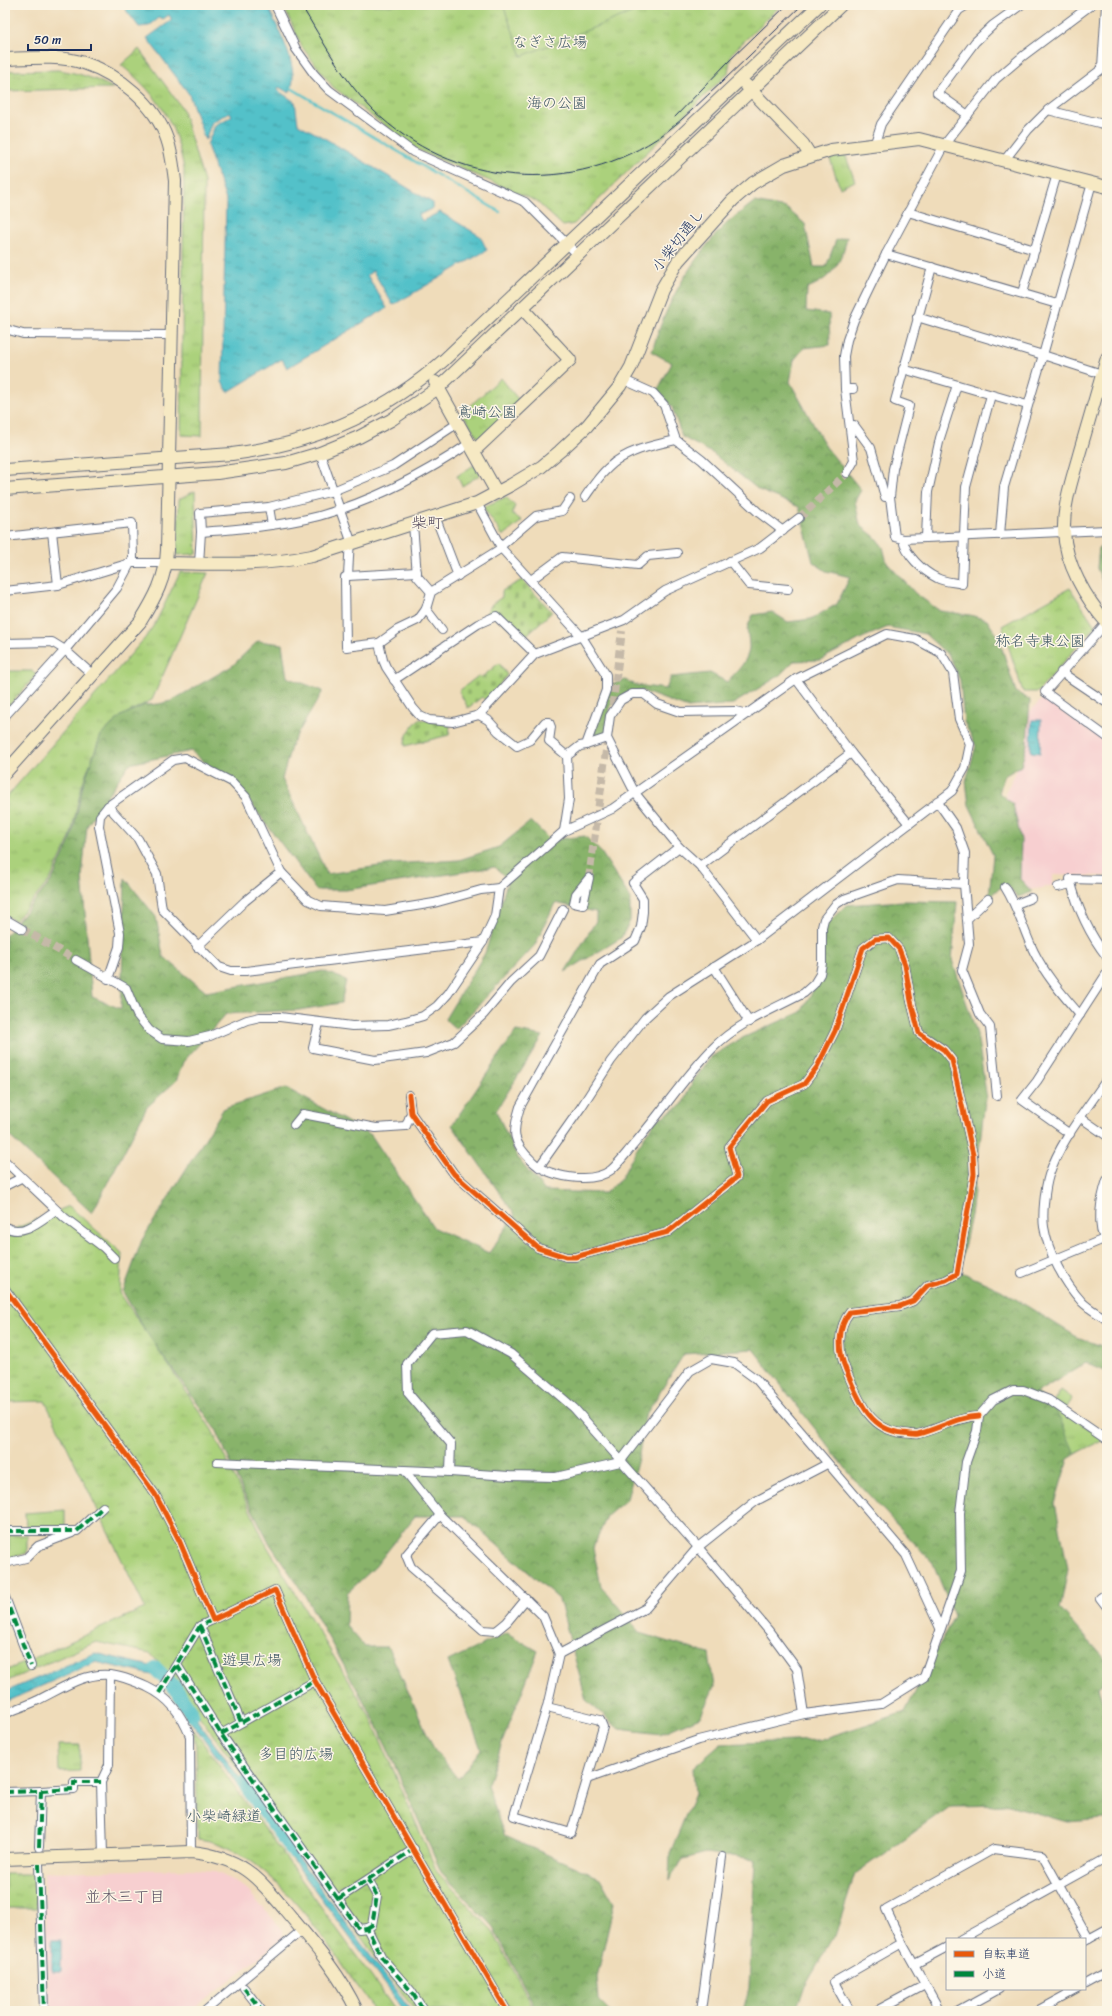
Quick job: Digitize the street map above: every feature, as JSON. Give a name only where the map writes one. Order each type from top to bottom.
[{"type":"street","points":[[275,5],[296,49],[314,74],[329,90],[413,152],[525,202],[578,254]]},
{"type":"street","points":[[5,470],[246,452],[306,438],[331,430],[370,411],[430,373],[819,5]]},
{"type":"street","points":[[5,489],[273,466],[320,454],[380,426],[438,388],[841,5]]},
{"type":"street","points":[[875,143],[881,124],[959,10],[967,5]]},
{"type":"street","points":[[968,115],[937,93],[975,42],[993,25],[1021,5]]},
{"type":"street","points":[[848,472],[854,461],[849,389],[844,356],[847,340],[854,320],[886,254],[944,145],[996,79],[1023,56],[1092,5]]},
{"type":"street","points":[[1004,161],[1028,130],[1048,110],[1105,66],[1106,5]]},
{"type":"street","points":[[5,59],[48,58],[83,63],[123,82],[141,99],[162,126],[172,155],[175,181],[166,563],[163,579],[158,591],[140,622],[5,773]]},
{"type":"street","points":[[741,79],[802,144],[810,155]]},
{"type":"street","points":[[1048,110],[1107,125]]},
{"type":"street","name":"小柴切通し","points":[[166,563],[253,565],[312,556],[477,503],[541,467],[587,426],[622,383],[631,367],[661,290],[678,261],[725,207],[743,191],[776,168],[810,155],[831,150],[875,143],[919,139],[1107,187]]},
{"type":"street","points":[[1022,293],[1057,174]]},
{"type":"street","points":[[1000,535],[1004,487],[1092,183]]},
{"type":"street","points":[[908,212],[1035,250]]},
{"type":"street","points":[[886,254],[1058,304]]},
{"type":"street","points":[[932,267],[895,401],[909,406],[893,469],[890,496],[895,537],[903,539],[1107,530]]},
{"type":"street","points":[[201,532],[272,525],[339,510],[394,488],[472,447],[570,360],[522,308]]},
{"type":"street","points":[[917,317],[1043,355],[1103,381]]},
{"type":"street","points":[[5,329],[23,334],[171,335]]},
{"type":"street","points":[[1107,358],[1103,381],[1068,494],[1064,532],[1067,552],[1075,572],[1088,598],[1107,623],[1061,672],[1045,692],[1107,737]]},
{"type":"street","points":[[903,369],[1027,405]]},
{"type":"street","points":[[430,373],[497,493]]},
{"type":"street","points":[[622,383],[653,393],[664,405],[676,440],[702,460],[758,512],[784,531]]},
{"type":"street","points":[[926,537],[928,492],[940,438],[957,384]]},
{"type":"street","points":[[903,539],[904,544],[917,564],[938,579],[962,584],[966,487],[991,395]]},
{"type":"street","points":[[199,564],[201,532],[200,513],[269,507],[333,491],[393,466],[458,423]]},
{"type":"street","points":[[851,426],[854,425],[871,448],[885,497],[890,496]]},
{"type":"street","points":[[585,497],[606,470],[620,460],[646,446],[676,440]]},
{"type":"street","points":[[320,454],[351,543],[348,576],[345,578],[344,591],[346,647],[379,643],[391,634],[418,620],[426,609],[431,592],[500,549],[501,546],[536,516],[562,511],[570,499]]},
{"type":"street","points":[[477,503],[502,549],[582,637],[606,675],[606,690],[586,745]]},
{"type":"street","points":[[269,507],[272,525]]},
{"type":"street","points":[[435,516],[458,576]]},
{"type":"street","points":[[379,643],[382,660],[413,708],[420,716],[429,720],[453,722],[478,715],[535,654],[624,620],[665,591],[760,548],[799,518]]},
{"type":"street","points":[[5,537],[132,523],[133,558],[117,588],[65,650],[5,716]]},
{"type":"street","points":[[413,524],[417,576],[431,592]]},
{"type":"street","points":[[52,532],[58,585]]},
{"type":"street","points":[[531,580],[562,557],[638,566],[648,556],[677,553]]},
{"type":"street","points":[[730,561],[749,585],[788,589]]},
{"type":"street","points":[[5,591],[58,585],[130,563],[166,563]]},
{"type":"street","points":[[348,576],[417,572]]},
{"type":"street","points":[[426,609],[442,630]]},
{"type":"street","points":[[394,680],[478,624],[496,616],[535,654]]},
{"type":"street","points":[[622,631],[624,620]]},
{"type":"street","points":[[108,979],[119,947],[120,933],[99,826],[100,816],[108,806],[173,760],[185,758],[232,782],[246,798],[281,872],[308,900],[321,906],[385,910],[434,903],[481,890],[499,888],[564,831],[612,809],[796,679],[887,634],[914,639],[941,653],[953,673],[959,719],[970,744],[965,768],[952,791],[757,940],[669,996],[645,1018],[611,1061],[582,1106],[539,1167]]},
{"type":"street","points":[[5,644],[52,642],[65,650],[93,676]]},
{"type":"street","points":[[1061,672],[1107,703]]},
{"type":"street","points":[[796,679],[851,753],[909,824]]},
{"type":"street","points":[[748,714],[735,711],[680,712],[657,704],[644,694],[632,694],[621,700],[610,716],[607,738],[635,793],[679,846],[700,866],[757,940]]},
{"type":"street","points":[[478,715],[488,720],[498,732],[517,746],[530,740],[545,722],[549,722],[551,727],[549,741],[567,756],[568,799],[564,831]]},
{"type":"street","points":[[567,756],[580,746],[607,738]]},
{"type":"street","points":[[700,866],[851,753]]},
{"type":"street","points":[[937,801],[956,828],[965,853],[964,884],[969,944],[962,970],[980,1014],[990,1027],[997,1096]]},
{"type":"street","points":[[108,806],[138,839],[146,853],[157,874],[162,909],[197,947],[219,967],[231,971],[246,971],[483,942]]},
{"type":"street","points":[[679,846],[633,883],[642,900],[643,912],[641,927],[635,941],[600,964],[520,1107],[515,1123],[515,1139],[521,1150],[539,1167],[560,1176],[574,1178],[587,1177],[610,1170],[645,1132],[714,1047],[732,1032],[804,993],[814,984],[820,974],[822,963],[822,927],[824,919],[835,905],[844,899],[898,880],[964,884]]},
{"type":"street","points":[[197,947],[245,900],[281,872]]},
{"type":"street","points":[[1107,880],[1070,879],[1084,920],[1097,944],[1107,957]]},
{"type":"street","points":[[1058,887],[1071,884]]},
{"type":"street","points":[[1005,887],[1016,904],[1026,934],[1047,975],[1080,1015]]},
{"type":"street","points":[[76,960],[126,988],[137,1015],[149,1030],[162,1040],[189,1042],[210,1036],[246,1020],[260,1017],[280,1017],[319,1023],[371,1027],[406,1021],[423,1016],[437,1006],[483,942],[495,916],[499,888]]},
{"type":"street","points":[[967,919],[988,898]]},
{"type":"street","points":[[1016,904],[1031,898]]},
{"type":"street","points":[[319,1023],[313,1048],[375,1060],[426,1053],[454,1042],[484,1014],[510,982],[539,956],[563,909]]},
{"type":"street","points":[[5,919],[22,929]]},
{"type":"street","points":[[411,1112],[454,1174],[538,1248],[566,1257],[575,1257],[668,1232],[737,1177],[729,1147],[767,1101],[804,1084],[817,1067],[835,1031],[863,948],[875,939],[889,938],[899,949],[905,965],[910,1000],[919,1033],[944,1050],[952,1060],[961,1106],[970,1134],[974,1174],[957,1274],[946,1280],[928,1284],[913,1301],[900,1306],[850,1312],[844,1319],[841,1327],[840,1349],[842,1362],[868,1416],[879,1426],[897,1432],[917,1434],[965,1417],[979,1416]]},
{"type":"street","points":[[714,967],[749,1022]]},
{"type":"street","points":[[1070,1134],[1022,1100],[1037,1081],[1107,973]]},
{"type":"street","points":[[1107,1079],[1070,1134],[1049,1175],[1045,1201],[1044,1226],[1055,1260],[1063,1276],[1082,1302],[1107,1320]]},
{"type":"street","points":[[294,1125],[303,1114],[376,1128],[406,1126],[411,1112],[409,1095]]},
{"type":"street","points":[[1081,1118],[1107,1136]]},
{"type":"street","points":[[5,1161],[56,1210],[82,1232],[103,1247],[114,1258]]},
{"type":"street","points":[[5,1186],[21,1178]]},
{"type":"street","points":[[1022,1273],[1105,1241],[1101,1222],[1107,1180]]},
{"type":"street","points":[[5,1226],[10,1229],[29,1229],[56,1210]]},
{"type":"street","points":[[5,1289],[155,1494],[179,1540],[213,1620]]},
{"type":"street","points":[[450,1472],[451,1444],[408,1393],[407,1364],[432,1333],[468,1330],[511,1354],[574,1408],[620,1462],[698,1547],[769,1631],[797,1669],[804,1714]]},
{"type":"street","points":[[217,1462],[556,1477],[620,1462],[690,1371],[711,1359],[734,1363],[756,1379],[827,1464],[906,1554],[940,1628]]},
{"type":"street","points":[[587,1778],[698,1740],[804,1714],[881,1704],[924,1677],[961,1572],[960,1513],[966,1462],[977,1431],[979,1416],[993,1400],[1013,1390],[1023,1390],[1049,1400],[1107,1440]]},
{"type":"street","points":[[559,1654],[646,1608],[698,1547],[756,1501],[827,1464]]},
{"type":"street","points":[[405,1471],[440,1514],[543,1616],[559,1654],[547,1707],[514,1816],[571,1832],[603,1728],[600,1720],[547,1707]]},
{"type":"street","points":[[5,1563],[26,1558],[38,1546],[77,1531],[103,1507]]},
{"type":"street","points":[[440,1514],[406,1555],[411,1567],[484,1630],[496,1631],[507,1622],[526,1599]]},
{"type":"street","points":[[5,1531],[77,1531]]},
{"type":"street","points":[[161,1691],[200,1626],[275,1590],[315,1681],[414,1849],[492,1988],[507,2011]]},
{"type":"street","points":[[5,1597],[31,1666]]},
{"type":"street","points":[[1100,1598],[1107,1607]]},
{"type":"street","points":[[200,1626],[241,1722]]},
{"type":"street","points":[[177,1665],[221,1734],[359,1929],[367,1928],[372,1925],[377,1896],[368,1880]]},
{"type":"street","points":[[103,1856],[101,1782],[109,1765],[110,1675]]},
{"type":"street","points":[[5,1714],[74,1682],[94,1676],[110,1675],[130,1680],[161,1691],[177,1709],[184,1720],[190,1736],[191,1852]]},
{"type":"street","points":[[221,1734],[315,1681]]},
{"type":"street","points":[[5,1792],[74,1789],[74,1782],[101,1782]]},
{"type":"street","points":[[39,1847],[41,1791]]},
{"type":"street","points":[[338,1899],[414,1849]]},
{"type":"street","points":[[940,2011],[902,1943],[886,1909],[994,1849],[1042,1855],[1086,1938]]},
{"type":"street","points":[[5,1859],[191,1852],[208,1854],[245,1869],[265,1886],[302,1930],[332,1969],[350,1996],[357,2011]]},
{"type":"street","points":[[702,2011],[722,1857]]},
{"type":"street","points":[[963,1938],[1107,1858]]},
{"type":"street","points":[[39,1864],[44,2011]]},
{"type":"street","points":[[367,1928],[382,1958],[411,1991],[424,2011]]},
{"type":"street","points":[[1087,1940],[1107,1929]]},
{"type":"street","points":[[204,2011],[302,1930]]},
{"type":"street","points":[[850,2011],[834,1982],[902,1943]]},
{"type":"street","points":[[915,1964],[946,1948]]},
{"type":"street","points":[[1086,1983],[1107,1972]]},
{"type":"street","points":[[876,2011],[925,1985]]},
{"type":"street","points":[[244,1988],[262,2011]]},
{"type":"street","points":[[960,2011],[997,1990]]},
{"type":"street","points":[[1037,2011],[1074,1990]]},
{"type":"shaded area","points":[[1042,699],[1107,742],[1107,876],[1053,875],[1053,885],[1026,890],[1017,881],[1016,827],[1005,793],[1016,772],[1023,753],[1022,720]]},
{"type":"shaded area","points":[[191,1869],[213,1871],[235,1881],[248,1891],[283,1930],[283,1938],[191,2011],[48,2011],[44,1872]]},
{"type":"green space","name":"海の公園","points":[[283,5],[781,5],[731,54],[728,73],[574,224],[563,226],[536,201],[416,149],[333,87],[302,47]]},
{"type":"green space","name":"なぎさ広場","points":[[503,5],[642,5],[643,8],[522,56]]},
{"type":"green space","points":[[139,49],[182,108],[204,182],[202,436],[181,435],[184,169],[176,136],[163,110],[146,87],[121,65]]},
{"type":"green space","points":[[58,70],[86,76],[113,88],[5,91],[5,71]]},
{"type":"green space","points":[[845,154],[855,181],[840,188],[829,156]]},
{"type":"green space","points":[[754,202],[786,208],[805,224],[814,267],[826,267],[836,240],[847,237],[839,262],[823,280],[807,288],[806,311],[829,314],[830,345],[804,348],[794,360],[790,382],[826,447],[861,490],[855,501],[860,525],[875,537],[883,547],[887,563],[916,594],[940,611],[970,615],[987,620],[999,639],[1016,692],[1030,700],[1027,744],[1021,766],[1004,776],[999,793],[1013,804],[1021,840],[1020,879],[1032,892],[1018,897],[1006,884],[989,896],[993,855],[969,805],[966,781],[976,746],[964,722],[960,680],[949,656],[925,634],[888,627],[862,638],[820,660],[794,661],[779,676],[733,704],[688,708],[642,691],[627,692],[611,705],[606,733],[593,737],[607,686],[625,680],[636,685],[666,689],[671,677],[710,673],[727,682],[742,665],[747,656],[749,650],[747,633],[748,625],[753,615],[772,612],[788,622],[811,619],[837,604],[850,577],[826,571],[813,562],[799,507],[759,490],[712,453],[682,437],[672,407],[657,391],[672,363],[652,352],[657,335],[671,302],[689,270],[711,240],[734,217]]},
{"type":"green space","name":"鳶崎公園","points":[[501,378],[521,403],[479,439],[462,413]]},
{"type":"green space","points":[[474,465],[480,475],[462,486],[457,476]]},
{"type":"green space","points":[[195,491],[197,554],[177,555],[179,499]]},
{"type":"green space","points":[[506,497],[515,506],[512,513],[522,521],[503,536],[483,507]]},
{"type":"green space","points":[[1107,542],[1107,594],[1097,568],[1099,548]]},
{"type":"green space","points":[[180,572],[208,573],[152,700],[121,716],[101,735],[82,785],[70,838],[50,880],[15,921],[5,915],[5,799],[145,638],[156,622]]},
{"type":"green space","points":[[522,580],[552,612],[522,639],[496,615],[484,617],[492,604],[502,597],[502,591]]},
{"type":"green space","name":"称名寺東公園","points":[[1070,588],[1095,626],[1038,692],[1023,692],[1002,626]]},
{"type":"green space","points":[[258,641],[282,644],[287,677],[323,691],[292,743],[282,779],[327,874],[392,864],[459,860],[499,847],[531,821],[550,840],[585,836],[601,852],[630,898],[630,921],[621,938],[565,972],[596,921],[596,912],[555,903],[535,945],[456,1029],[445,1019],[485,953],[508,880],[495,867],[346,890],[316,890],[246,797],[191,751],[129,764],[87,826],[82,877],[92,997],[121,1009],[125,878],[156,917],[163,956],[206,992],[323,971],[346,980],[341,1003],[299,1010],[226,1014],[183,1062],[176,1081],[147,1107],[92,1213],[5,1132],[5,936],[52,880],[71,839],[83,785],[101,735],[121,716],[144,705],[159,704],[171,701],[232,666]]},
{"type":"green space","points":[[499,663],[507,675],[486,701],[482,697],[468,708],[459,691],[478,676],[481,678]]},
{"type":"green space","points":[[5,671],[32,671],[37,674],[5,710]]},
{"type":"green space","points":[[419,719],[450,725],[449,735],[405,746],[407,734]]},
{"type":"green space","points":[[903,901],[957,902],[952,960],[977,1034],[986,1093],[971,1215],[959,1271],[1001,1290],[1077,1337],[1107,1348],[1107,1372],[1086,1363],[1036,1393],[1096,1442],[1068,1459],[1055,1503],[1068,1569],[1060,1609],[1107,1661],[1107,1680],[1098,1687],[1107,1717],[1107,1818],[1067,1822],[1009,1805],[951,1806],[855,1874],[835,1935],[804,1988],[796,2011],[743,2011],[749,1988],[755,1859],[706,1853],[684,1859],[669,1880],[670,1853],[695,1793],[693,1768],[721,1744],[819,1740],[905,1712],[954,1616],[933,1563],[854,1479],[753,1349],[684,1354],[645,1416],[639,1455],[627,1499],[607,1516],[593,1548],[601,1586],[640,1633],[709,1654],[714,1687],[700,1717],[660,1734],[619,1729],[586,1700],[559,1599],[464,1516],[415,1516],[375,1567],[347,1593],[346,1625],[365,1647],[388,1647],[435,1751],[458,1779],[481,1749],[448,1661],[507,1633],[538,1651],[503,1740],[487,1786],[505,1836],[600,1878],[614,1903],[597,1977],[599,2000],[610,2011],[537,2011],[493,1927],[441,1872],[377,1725],[304,1594],[270,1544],[244,1494],[216,1429],[149,1337],[123,1292],[142,1240],[224,1108],[286,1088],[371,1135],[434,1228],[489,1253],[515,1215],[452,1125],[516,1031],[543,1036],[496,1111],[519,1160],[545,1191],[605,1193],[621,1179],[637,1148],[655,1121],[682,1105],[692,1083],[711,1057],[740,1039],[801,1012],[810,997],[820,973],[825,926],[846,905]]},
{"type":"green space","points":[[69,1206],[122,1253],[120,1293],[212,1430],[267,1546],[371,1718],[437,1872],[492,1930],[535,2011],[415,2011],[167,1672],[150,1653],[96,1642],[5,1682],[5,1671],[145,1608],[45,1401],[5,1402],[5,1233]]},
{"type":"green space","points":[[1061,1390],[1072,1398],[1064,1410],[1104,1440],[1075,1454],[1053,1403]]},
{"type":"green space","points":[[65,1510],[65,1527],[26,1527],[25,1513]]},
{"type":"green space","points":[[9,1535],[27,1535],[27,1553],[9,1559]]},
{"type":"green space","name":"小柴崎緑道","points":[[193,1729],[396,2011],[373,2011],[364,1995],[333,1951],[301,1909],[283,1889],[263,1871],[243,1855],[221,1844],[198,1839],[196,1748]]},
{"type":"green space","points":[[58,1745],[80,1745],[80,1771],[59,1772]]},
{"type":"green space","points":[[5,1874],[35,1874],[37,1908],[5,1908]]},
{"type":"water","points":[[122,5],[267,5],[287,49],[293,73],[289,93],[279,87],[277,90],[295,102],[298,124],[433,203],[433,208],[419,215],[422,221],[440,212],[480,236],[487,250],[393,305],[373,271],[367,275],[387,308],[287,368],[282,359],[228,392],[222,382],[226,200],[207,145],[215,125],[232,116],[230,112],[212,122],[205,140],[189,94],[147,38],[172,20],[169,15],[163,19],[159,18],[149,26],[139,27]]},
{"type":"water","points":[[1032,720],[1041,720],[1040,753],[1031,752]]},
{"type":"water","points":[[95,1653],[155,1667],[172,1686],[411,2011],[404,2011],[168,1690],[156,1676],[96,1662],[5,1702],[5,1692]]},
{"type":"water","points":[[52,1940],[61,1940],[61,1971],[52,1971]]},
{"type":"waterway","points":[[291,88],[500,212]]},
{"type":"waterway","points":[[156,1669],[175,1688],[192,1714]]},
{"type":"waterway","points":[[244,1783],[293,1851]]},
{"type":"tunnel","points":[[799,518],[847,473]]},
{"type":"tunnel","points":[[611,717],[622,631]]},
{"type":"tunnel","points":[[589,878],[608,736]]},
{"type":"tunnel","points":[[22,929],[76,960]]},
{"type":"tram line","points":[[301,5],[334,60],[352,86],[373,110],[404,136],[439,155],[476,168],[514,175],[553,175],[592,168],[630,154],[665,133],[687,115],[802,5]]},
{"type":"tram line","points":[[675,117],[728,62],[787,5]]},
{"type":"marked path","points":[[5,1531],[77,1531],[103,1507]]},
{"type":"marked path","points":[[5,1597],[31,1666]]},
{"type":"marked path","points":[[159,1693],[200,1626],[216,1618]]},
{"type":"marked path","points":[[200,1626],[241,1722]]},
{"type":"marked path","points":[[177,1665],[221,1734],[359,1929],[367,1928],[382,1958],[411,1991],[424,2011]]},
{"type":"marked path","points":[[221,1734],[315,1681]]},
{"type":"marked path","points":[[41,1791],[74,1789],[74,1782],[101,1782]]},
{"type":"marked path","points":[[5,1792],[41,1791],[39,1847]]},
{"type":"marked path","points":[[338,1899],[414,1849]]},
{"type":"marked path","points":[[39,1864],[44,2011]]},
{"type":"marked path","points":[[367,1928],[372,1925],[377,1896],[368,1880]]},
{"type":"marked path","points":[[244,1988],[262,2011]]},
{"type":"cycle path","points":[[409,1095],[411,1113],[454,1174],[538,1248],[566,1257],[575,1257],[668,1232],[737,1177],[729,1147],[767,1101],[804,1084],[817,1067],[835,1031],[863,948],[875,939],[889,938],[899,949],[905,965],[911,1001],[919,1033],[944,1050],[952,1060],[973,1155],[974,1174],[957,1274],[946,1280],[928,1285],[913,1301],[900,1306],[850,1312],[841,1332],[841,1355],[843,1363],[860,1401],[873,1419],[881,1426],[891,1431],[918,1434],[956,1421],[979,1416]]},
{"type":"cycle path","points":[[5,1289],[155,1494],[179,1540],[213,1620],[275,1590],[315,1681],[507,2011]]},
{"type":"district","name":"柴町","points":[[427,522]]},
{"type":"district","name":"並木三丁目","points":[[125,1896]]},
{"type":"park label","name":"遊具広場","points":[[252,1660]]},
{"type":"park label","name":"多目的広場","points":[[296,1754]]}]
